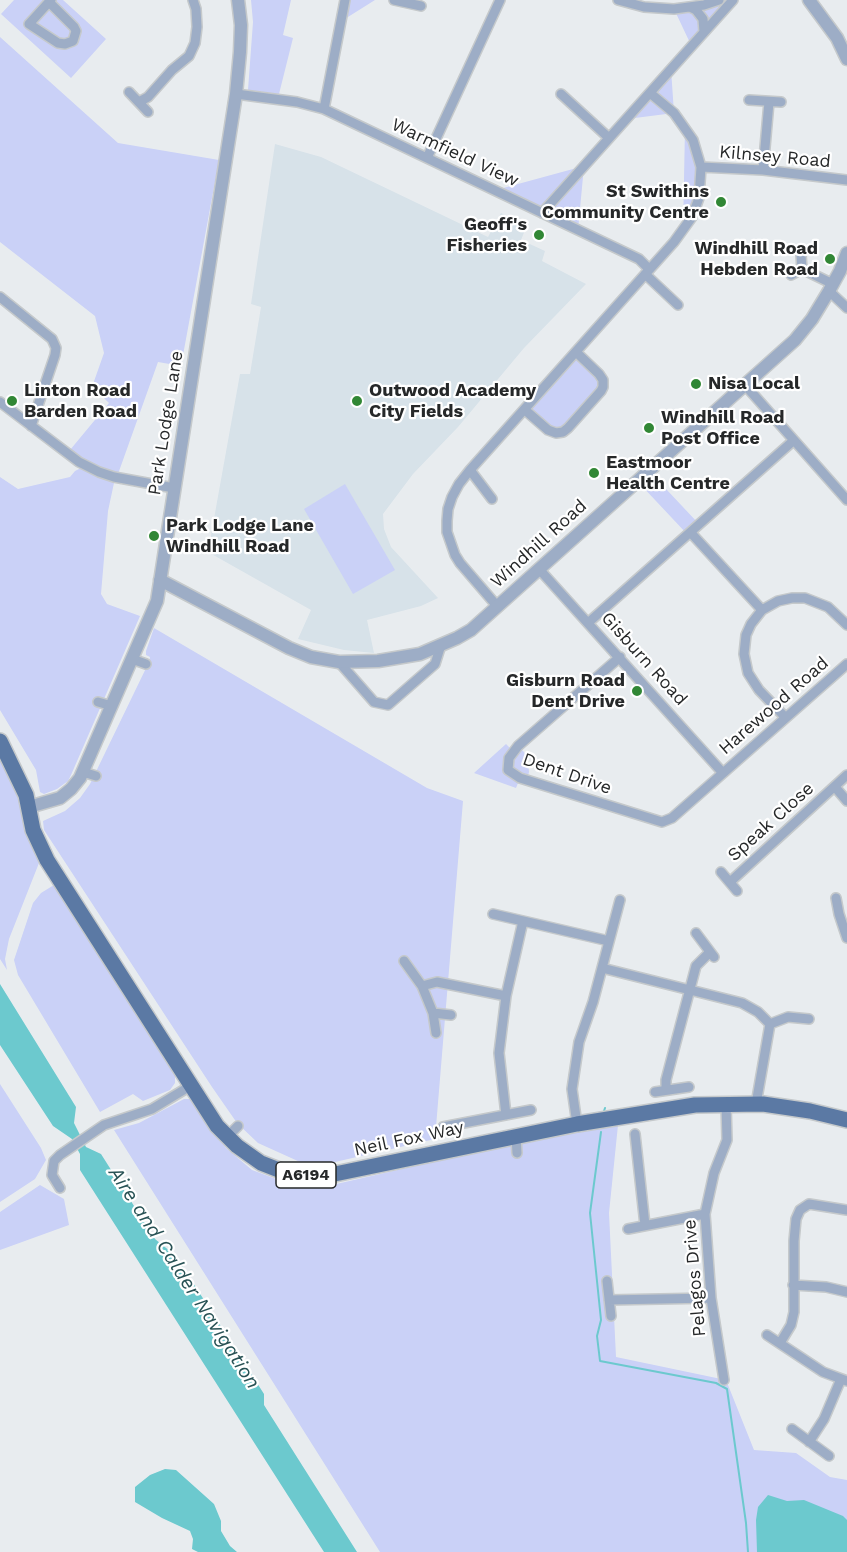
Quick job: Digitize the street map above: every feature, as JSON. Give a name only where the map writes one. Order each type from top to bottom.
[{"type":"main road","name":"Neil Fox Way","points":[[0,741],[21,783],[29,807],[33,830],[47,860],[217,1126],[233,1131],[253,1158],[267,1165],[284,1172],[319,1176],[340,1174],[577,1124],[679,1107],[756,1104],[810,1111],[847,1120]]},
{"type":"street","points":[[139,102],[148,98],[172,70],[189,56],[195,43],[197,27],[193,0]]},
{"type":"street","name":"Park Lodge Lane","points":[[29,807],[64,795],[76,784],[157,601],[236,94],[241,25],[238,0]]},
{"type":"street","points":[[324,109],[345,0]]},
{"type":"street","points":[[394,0],[421,6]]},
{"type":"street","points":[[427,158],[500,0]]},
{"type":"street","points":[[618,0],[644,8],[690,8],[719,0]]},
{"type":"street","points":[[542,213],[733,0]]},
{"type":"street","points":[[809,0],[837,38],[847,58]]},
{"type":"street","points":[[50,1],[75,27],[73,41],[65,44],[58,43],[29,24],[50,1]]},
{"type":"street","points":[[690,8],[696,10],[703,19],[704,32]]},
{"type":"street","points":[[129,92],[148,112]]},
{"type":"street","points":[[497,606],[460,563],[451,545],[447,532],[448,509],[452,496],[470,470],[674,242],[693,217],[699,198],[701,167],[693,140],[674,113],[650,93]]},
{"type":"street","name":"Warmfield View","points":[[236,94],[297,102],[324,109],[639,259],[678,305]]},
{"type":"street","points":[[561,94],[609,138]]},
{"type":"street","points":[[749,100],[781,102]]},
{"type":"street","points":[[762,170],[769,102]]},
{"type":"street","name":"Kilnsey Road","points":[[701,167],[762,170],[847,180]]},
{"type":"street","name":"Windhill Road","points":[[160,580],[289,648],[312,657],[339,662],[378,661],[420,654],[457,638],[471,630],[795,340],[812,319],[831,288],[847,253]]},
{"type":"street","points":[[801,255],[802,268]]},
{"type":"street","points":[[802,268],[831,288],[847,308]]},
{"type":"street","points":[[790,275],[802,268]]},
{"type":"street","points":[[0,297],[44,331],[52,339],[56,348],[56,355],[31,426]]},
{"type":"street","points":[[525,410],[548,430],[556,433],[563,432],[602,391],[603,380],[600,374],[576,352]]},
{"type":"street","points":[[745,385],[847,500]]},
{"type":"street","points":[[0,402],[80,462],[99,472],[174,488]]},
{"type":"street","points":[[589,622],[793,441]]},
{"type":"street","points":[[470,470],[492,499]]},
{"type":"street","points":[[691,532],[762,610]]},
{"type":"street","name":"Gisburn Road","points":[[539,569],[722,772]]},
{"type":"street","points":[[785,717],[759,690],[748,673],[744,654],[746,635],[751,624],[762,610],[778,601],[805,598],[828,607],[847,625]]},
{"type":"street","points":[[339,662],[374,702],[388,705],[435,664],[441,645]]},
{"type":"street","name":"Dent Drive","points":[[620,657],[518,746],[509,758],[508,770],[520,778],[662,822],[672,818],[722,772]]},
{"type":"street","points":[[132,659],[146,664]]},
{"type":"street","name":"Harewood Road","points":[[722,772],[847,664]]},
{"type":"street","points":[[98,702],[111,706]]},
{"type":"street","points":[[83,772],[96,776]]},
{"type":"street","name":"Speak Close","points":[[730,882],[847,775]]},
{"type":"street","name":"Speak Close","points":[[835,787],[847,801]]},
{"type":"street","name":"Speak Close","points":[[721,872],[737,891]]},
{"type":"street","points":[[836,898],[838,914],[847,938]]},
{"type":"street","points":[[577,1124],[572,1089],[579,1042],[593,1002],[620,900]]},
{"type":"street","points":[[493,914],[609,941]]},
{"type":"street","points":[[506,1115],[499,1053],[506,996],[523,921]]},
{"type":"street","points":[[666,1090],[666,1080],[697,963],[712,954],[696,933]]},
{"type":"street","points":[[404,961],[422,986],[433,1013],[436,1033]]},
{"type":"street","points":[[602,968],[742,1003],[758,1012],[771,1024]]},
{"type":"street","points":[[422,986],[437,982],[506,996]]},
{"type":"street","points":[[433,1013],[451,1016]]},
{"type":"street","points":[[771,1024],[788,1017],[809,1019]]},
{"type":"street","points":[[756,1104],[771,1024]]},
{"type":"street","points":[[60,1188],[52,1175],[52,1169],[56,1159],[65,1151],[104,1125],[162,1104],[192,1085]]},
{"type":"street","points":[[655,1092],[689,1087]]},
{"type":"street","name":"Pelagos Drive","points":[[724,1380],[711,1298],[705,1214],[714,1173],[727,1140],[726,1104]]},
{"type":"street","points":[[443,1127],[531,1110]]},
{"type":"street","points":[[635,1134],[645,1226]]},
{"type":"street","points":[[516,1137],[517,1153]]},
{"type":"street","points":[[780,1343],[793,1319],[794,1241],[796,1219],[800,1210],[809,1204],[847,1210]]},
{"type":"street","points":[[628,1229],[705,1214]]},
{"type":"street","points":[[607,1281],[611,1317]]},
{"type":"street","points":[[793,1285],[826,1287],[847,1292]]},
{"type":"street","points":[[609,1300],[711,1298]]},
{"type":"street","points":[[767,1335],[823,1372],[844,1380],[809,1442]]},
{"type":"street","points":[[792,1429],[829,1456]]},
{"type":"shaded area","points":[[14,0],[63,0],[106,39],[71,78],[1,14]]},
{"type":"shaded area","points":[[251,0],[291,0],[283,35],[293,38],[279,94],[248,90],[253,22]]},
{"type":"shaded area","points":[[345,0],[375,0],[340,22]]},
{"type":"shaded area","points":[[719,0],[733,0],[691,45],[674,9]]},
{"type":"shaded area","points":[[0,37],[118,143],[219,160],[181,366],[158,362],[118,474],[82,459],[70,450],[109,403],[92,387],[104,353],[95,316],[0,242]]},
{"type":"shaded area","points":[[671,69],[674,113],[627,119]]},
{"type":"shaded area","points":[[685,128],[701,182],[683,230]]},
{"type":"shaded area","name":"Outwood Academy City Fields","points":[[275,144],[321,157],[488,237],[501,213],[527,225],[521,240],[545,251],[542,261],[586,284],[524,348],[458,427],[413,474],[383,514],[384,529],[391,547],[438,598],[421,606],[367,620],[374,653],[344,650],[298,639],[311,610],[208,552],[240,374],[250,374],[261,307],[251,304]]},
{"type":"shaded area","points":[[584,166],[578,230],[496,190]]},
{"type":"shaded area","points":[[576,352],[603,380],[568,428],[556,433],[525,410]]},
{"type":"shaded area","points":[[81,468],[114,483],[108,511],[101,594],[107,604],[140,616],[68,781],[44,794],[40,792],[36,770],[0,710],[0,477],[18,489],[70,477]]},
{"type":"shaded area","points":[[651,473],[698,523],[687,534],[640,484]]},
{"type":"shaded area","points":[[345,484],[395,570],[353,594],[304,509]]},
{"type":"shaded area","points":[[154,628],[427,788],[463,801],[435,1139],[335,1162],[300,1162],[258,1143],[237,1123],[212,1087],[44,830],[43,821],[65,811],[80,798],[90,784],[149,662],[150,657],[146,655],[146,651]]},
{"type":"shaded area","points":[[506,744],[513,751],[518,746],[524,752],[528,762],[527,780],[520,778],[516,788],[474,773]]},
{"type":"shaded area","points":[[0,759],[17,794],[27,837],[39,863],[9,939],[5,959],[7,970],[0,959]]},
{"type":"shaded area","points":[[54,885],[175,1076],[175,1083],[170,1090],[143,1101],[133,1094],[100,1112],[18,975],[14,960],[33,903],[41,893]]},
{"type":"shaded area","points":[[0,1084],[41,1148],[46,1160],[35,1179],[0,1202]]},
{"type":"shaded area","points":[[184,1099],[190,1099],[226,1148],[252,1170],[287,1183],[332,1185],[485,1150],[618,1125],[609,1213],[616,1357],[726,1380],[754,1450],[796,1453],[830,1477],[847,1480],[847,1552],[380,1552],[114,1130],[139,1123]]},
{"type":"shaded area","points":[[40,1185],[64,1199],[69,1225],[0,1250],[0,1212]]},
{"type":"water","name":"Aire and Calder Navigation","points":[[0,984],[76,1107],[74,1123],[86,1147],[101,1154],[155,1239],[171,1252],[183,1267],[264,1394],[264,1405],[357,1552],[324,1552],[80,1170],[80,1154],[72,1139],[53,1126],[0,1045]]},
{"type":"water","points":[[165,1469],[176,1470],[214,1504],[221,1521],[221,1531],[230,1546],[237,1552],[198,1552],[192,1549],[193,1539],[190,1531],[135,1502],[135,1487],[150,1475]]},
{"type":"water","points":[[768,1495],[787,1501],[804,1500],[843,1516],[847,1520],[847,1552],[757,1552],[758,1507]]},
{"type":"waterway","points":[[601,1132],[590,1213],[601,1320],[597,1336],[600,1361],[716,1383],[727,1389],[748,1552]]},
{"type":"place","name":"St Swithins Community Centre","points":[[721,202]]},
{"type":"place","name":"Geoff's Fisheries","points":[[539,235]]},
{"type":"place","name":"Windhill Road Hebden Road","points":[[830,259]]},
{"type":"place","name":"Nisa Local","points":[[696,384]]},
{"type":"place","name":"Linton Road Barden Road","points":[[12,401]]},
{"type":"place","name":"Outwood Academy City Fields","points":[[357,401]]},
{"type":"place","name":"Windhill Road Post Office","points":[[649,428]]},
{"type":"place","name":"Eastmoor Health Centre","points":[[594,473]]},
{"type":"place","name":"Park Lodge Lane Windhill Road","points":[[154,536]]},
{"type":"place","name":"Gisburn Road Dent Drive","points":[[637,691]]}]
